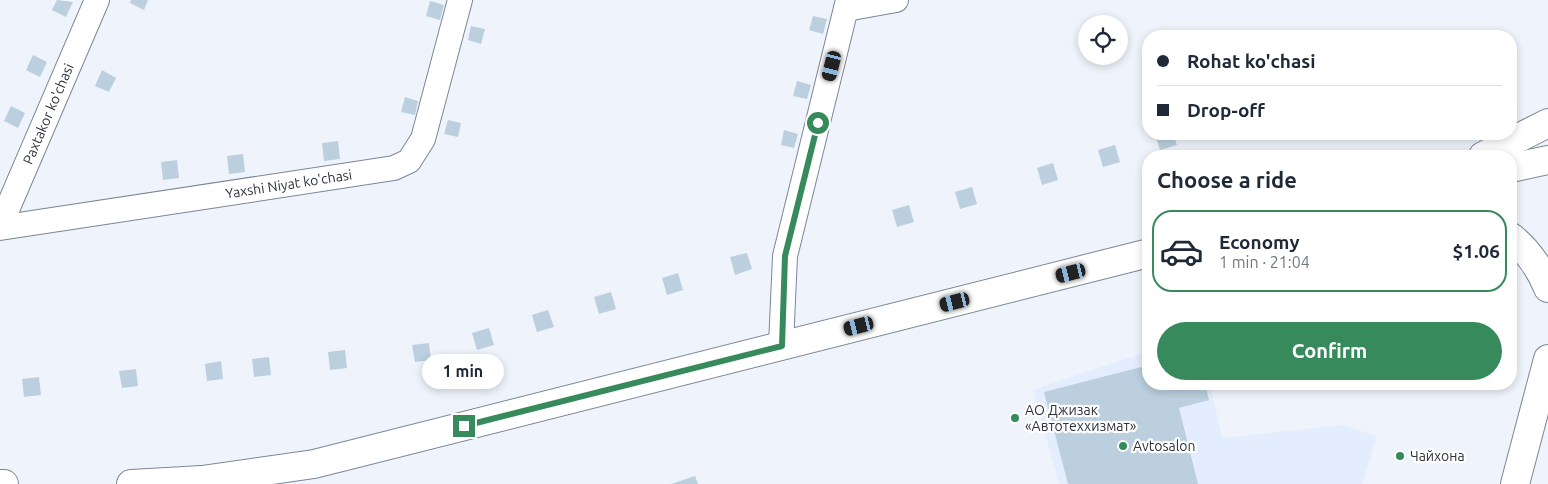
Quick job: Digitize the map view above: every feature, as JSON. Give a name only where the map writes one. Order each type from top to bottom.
[{"type":"main road","points":[[1517,139],[1548,123]]},
{"type":"main road","points":[[1495,150],[1515,140]]},
{"type":"main road","points":[[1517,167],[1548,160]]},
{"type":"main road","points":[[1517,242],[1542,273],[1548,288]]},
{"type":"main road","points":[[131,484],[202,480],[314,464],[1142,255]]},
{"type":"main road","points":[[1515,484],[1548,359]]},
{"type":"street","name":"Paxtakor ko'chasi","points":[[0,227],[97,0]]},
{"type":"street","name":"Yaxshi Niyat ko'chasi","points":[[0,227],[394,168],[409,161],[423,139],[460,0]]},
{"type":"street","points":[[782,346],[785,256],[847,4],[896,0]]},
{"type":"shaded area","points":[[1142,353],[1142,390],[1211,390],[1222,438],[1343,425],[1377,436],[1362,484],[1059,484],[1033,390]]},
{"type":"building","points":[[57,0],[73,2],[66,17],[52,10]]},
{"type":"building","points":[[131,0],[148,0],[144,10],[130,3]]},
{"type":"building","points":[[430,1],[444,5],[440,20],[426,16]]},
{"type":"building","points":[[813,16],[827,19],[823,34],[809,30]]},
{"type":"building","points":[[471,26],[485,29],[481,44],[468,40]]},
{"type":"building","points":[[33,55],[47,62],[40,77],[26,70]]},
{"type":"building","points":[[102,70],[116,78],[109,92],[95,86]]},
{"type":"building","points":[[797,81],[811,85],[807,99],[793,96]]},
{"type":"building","points":[[405,97],[418,101],[415,115],[401,112]]},
{"type":"building","points":[[11,106],[25,113],[18,128],[4,121]]},
{"type":"building","points":[[448,120],[461,123],[458,137],[444,134]]},
{"type":"building","points":[[784,130],[798,134],[794,148],[781,145]]},
{"type":"building","points":[[1157,140],[1175,140],[1177,145],[1160,150]]},
{"type":"building","points":[[338,141],[340,159],[324,161],[322,143]]},
{"type":"building","points":[[1115,145],[1120,162],[1103,167],[1098,150]]},
{"type":"building","points":[[243,154],[245,172],[229,174],[227,156]]},
{"type":"building","points":[[177,160],[179,178],[163,180],[161,162]]},
{"type":"building","points":[[1053,163],[1058,180],[1042,185],[1037,168]]},
{"type":"building","points":[[972,187],[977,204],[960,209],[955,192]]},
{"type":"building","points":[[909,205],[914,222],[897,227],[892,210]]},
{"type":"building","points":[[747,253],[752,269],[735,275],[730,257]]},
{"type":"building","points":[[678,273],[683,290],[667,295],[662,278]]},
{"type":"building","points":[[611,292],[616,309],[599,314],[594,297]]},
{"type":"building","points":[[548,310],[554,327],[537,332],[532,315]]},
{"type":"building","points":[[489,328],[494,345],[477,350],[472,333]]},
{"type":"building","points":[[429,343],[431,360],[415,362],[412,345]]},
{"type":"building","points":[[345,350],[347,368],[330,370],[328,352]]},
{"type":"building","points":[[269,357],[271,375],[254,377],[252,359]]},
{"type":"building","points":[[221,361],[223,379],[207,381],[205,364]]},
{"type":"building","name":"Avtosalon","points":[[1142,367],[1142,390],[1206,390],[1209,400],[1179,408],[1198,484],[1068,484],[1044,392]]},
{"type":"building","points":[[136,369],[138,386],[122,388],[119,371]]},
{"type":"building","points":[[39,377],[41,395],[24,397],[22,379]]},
{"type":"building","points":[[695,476],[698,484],[671,484]]},
{"type":"place","name":"АО Джизак «Автотеххизмат»","points":[[1015,418]]},
{"type":"place","name":"Avtosalon","points":[[1123,446]]},
{"type":"place","name":"Чайхона","points":[[1400,456]]},
{"type":"route","points":[[464,426],[782,346],[785,256],[818,123]]}]
